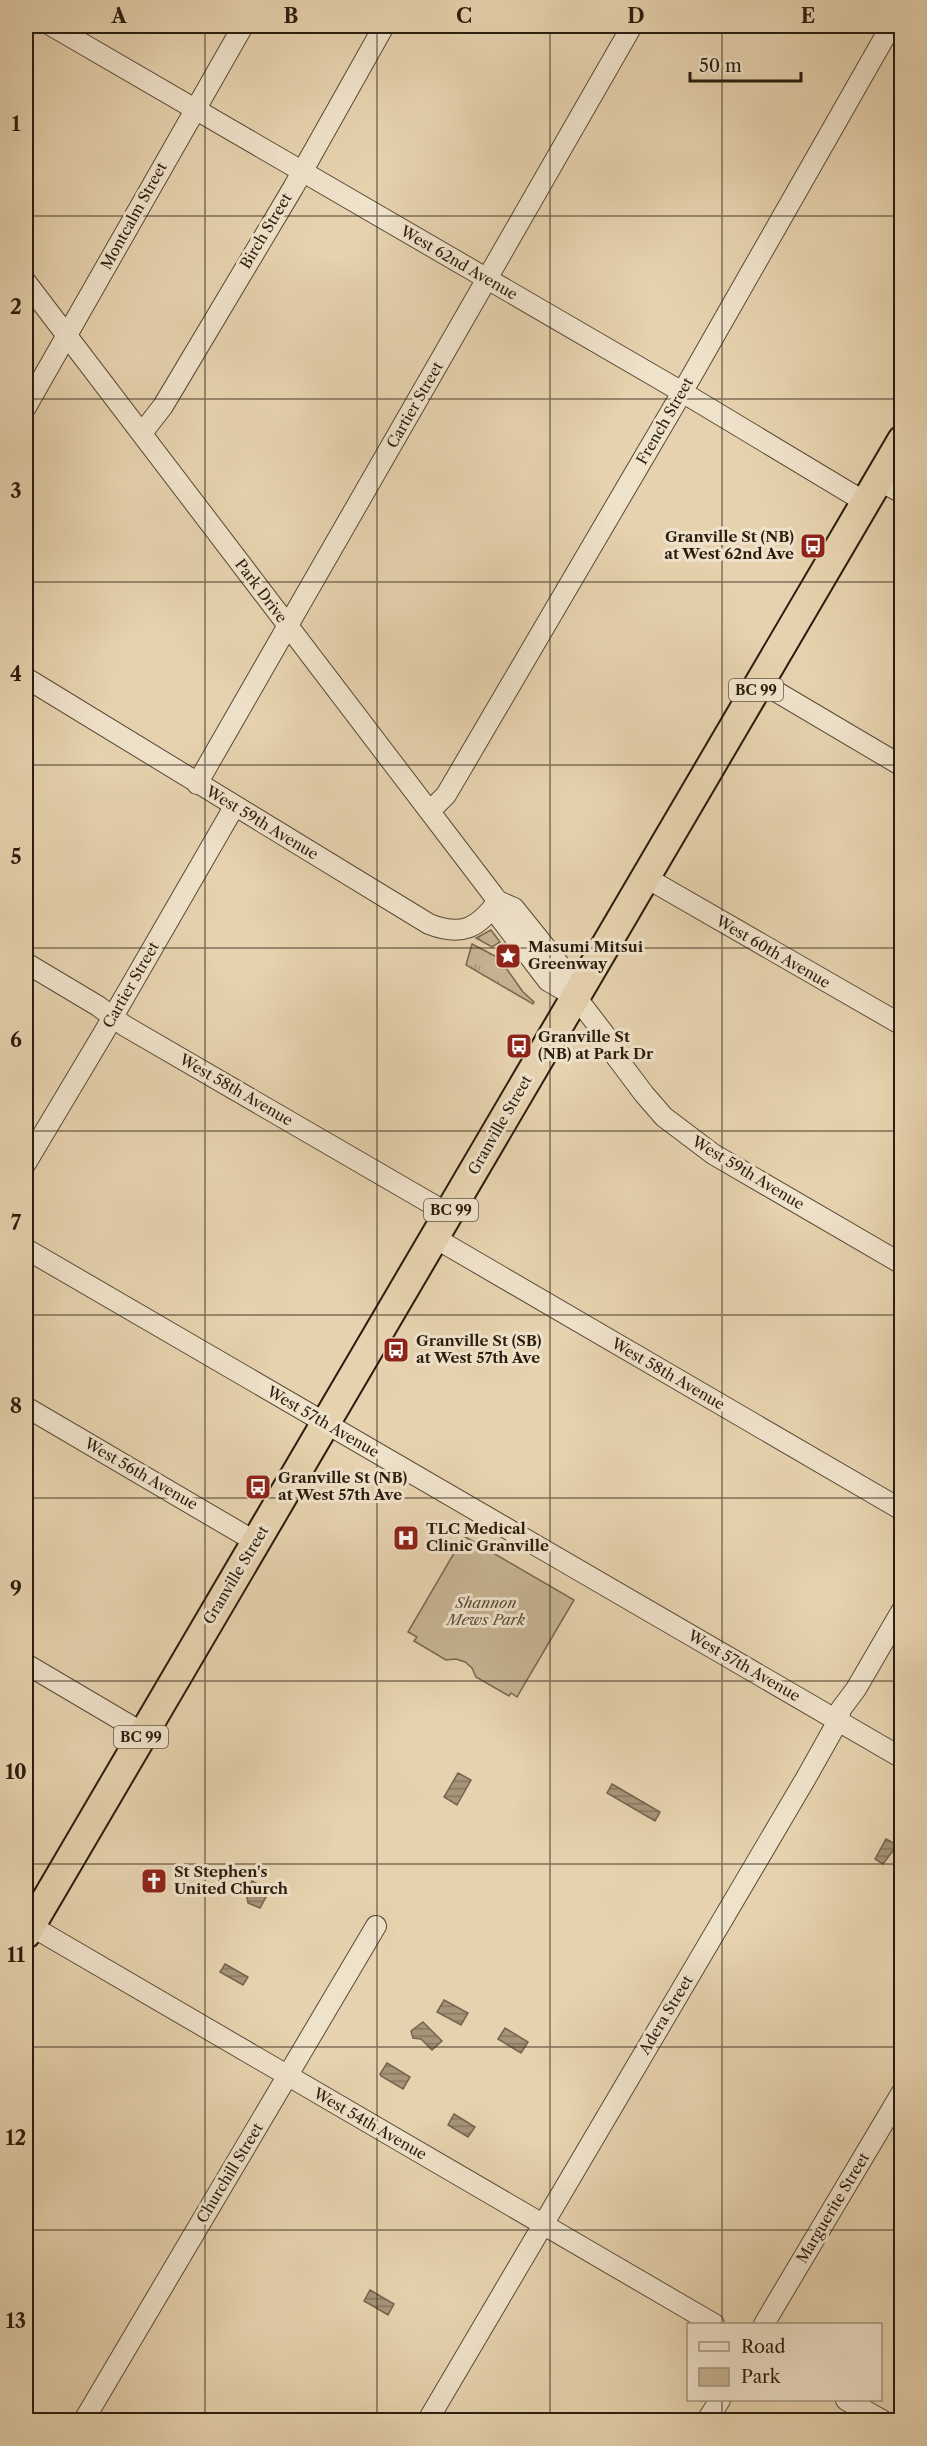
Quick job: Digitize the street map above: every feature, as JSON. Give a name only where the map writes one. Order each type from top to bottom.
[{"type":"highway","name":"Granville Street","points":[[27,1928],[326,1424],[760,682],[882,492],[902,440]]},
{"type":"street","name":"West 62nd Avenue","points":[[52,26],[682,392],[882,492]]},
{"type":"street","name":"Montcalm Street","points":[[26,407],[243,26]]},
{"type":"street","name":"Birch Street","points":[[142,433],[163,406],[384,26]]},
{"type":"street","name":"Cartier Street","points":[[197,784],[632,26]]},
{"type":"street","name":"French Street","points":[[430,811],[446,795],[682,392],[891,26]]},
{"type":"street","name":"Park Drive","points":[[26,282],[498,901],[500,918],[548,981],[576,997]]},
{"type":"street","name":"West 59th Avenue","points":[[26,678],[429,924],[460,931],[474,926],[486,917],[498,901]]},
{"type":"street","points":[[760,682],[902,766]]},
{"type":"street","name":"Cartier Street","points":[[26,1163],[234,807]]},
{"type":"street","name":"West 60th Avenue","points":[[645,877],[902,1025]]},
{"type":"street","name":"West 58th Avenue","points":[[26,963],[98,1006],[135,1032],[449,1214]]},
{"type":"street","name":"West 59th Avenue","points":[[576,997],[612,1044],[614,1054],[664,1117],[713,1154],[902,1264]]},
{"type":"street","name":"West 58th Avenue","points":[[435,1238],[902,1510]]},
{"type":"street","name":"West 57th Avenue","points":[[26,1250],[902,1758]]},
{"type":"street","name":"West 56th Avenue","points":[[26,1407],[256,1542]]},
{"type":"street","name":"Adera Street","points":[[428,2421],[838,1721],[841,1709],[856,1689],[897,1618]]},
{"type":"street","points":[[26,1664],[143,1733]]},
{"type":"street","name":"Churchill Street","points":[[84,2421],[376,1926]]},
{"type":"street","name":"West 54th Avenue","points":[[27,1928],[288,2076],[711,2323]]},
{"type":"street","name":"Marguerite Street","points":[[765,2323],[902,2092]]},
{"type":"street","points":[[707,2421],[719,2401]]},
{"type":"street","points":[[848,2401],[882,2421]]},
{"type":"green space","points":[[491,930],[500,942],[492,947],[476,938]]},
{"type":"green space","points":[[472,944],[499,958],[523,992],[534,1002],[533,1004],[466,965]]},
{"type":"green space","name":"Shannon Mews Park","points":[[464,1536],[574,1600],[517,1697],[511,1693],[509,1696],[476,1677],[472,1668],[465,1662],[456,1659],[446,1660],[414,1641],[417,1637],[408,1632]]},
{"type":"shaded area","points":[[458,1773],[471,1780],[457,1805],[444,1797]]},
{"type":"shaded area","points":[[612,1784],[660,1812],[655,1821],[607,1793]]},
{"type":"shaded area","points":[[886,1839],[899,1846],[883,1864],[875,1859]]},
{"type":"shaded area","points":[[252,1881],[261,1886],[258,1893],[266,1897],[260,1908],[248,1903],[246,1892]]},
{"type":"shaded area","points":[[225,1964],[248,1977],[243,1985],[220,1972]]},
{"type":"shaded area","points":[[444,2000],[468,2013],[461,2025],[437,2012]]},
{"type":"shaded area","points":[[423,2022],[442,2041],[432,2050],[421,2039],[413,2038],[411,2031]]},
{"type":"shaded area","points":[[505,2028],[528,2042],[521,2053],[498,2039]]},
{"type":"shaded area","points":[[387,2063],[410,2077],[403,2089],[381,2076]]},
{"type":"shaded area","points":[[454,2114],[475,2127],[468,2137],[448,2125]]},
{"type":"shaded area","points":[[370,2290],[394,2304],[388,2315],[364,2301]]},
{"type":"place","name":"Granville St (NB) at West 62nd Ave","points":[[813,546]]},
{"type":"place","name":"Masumi Mitsui Greenway","points":[[508,956]]},
{"type":"place","name":"Granville St (NB) at Park Dr","points":[[519,1046]]},
{"type":"place","name":"Granville St (SB) at West 57th Ave","points":[[396,1350]]},
{"type":"place","name":"Granville St (NB) at West 57th Ave","points":[[258,1487]]},
{"type":"place","name":"TLC Medical Clinic Granville","points":[[406,1538]]},
{"type":"place","name":"St Stephen's United Church","points":[[154,1881]]}]
